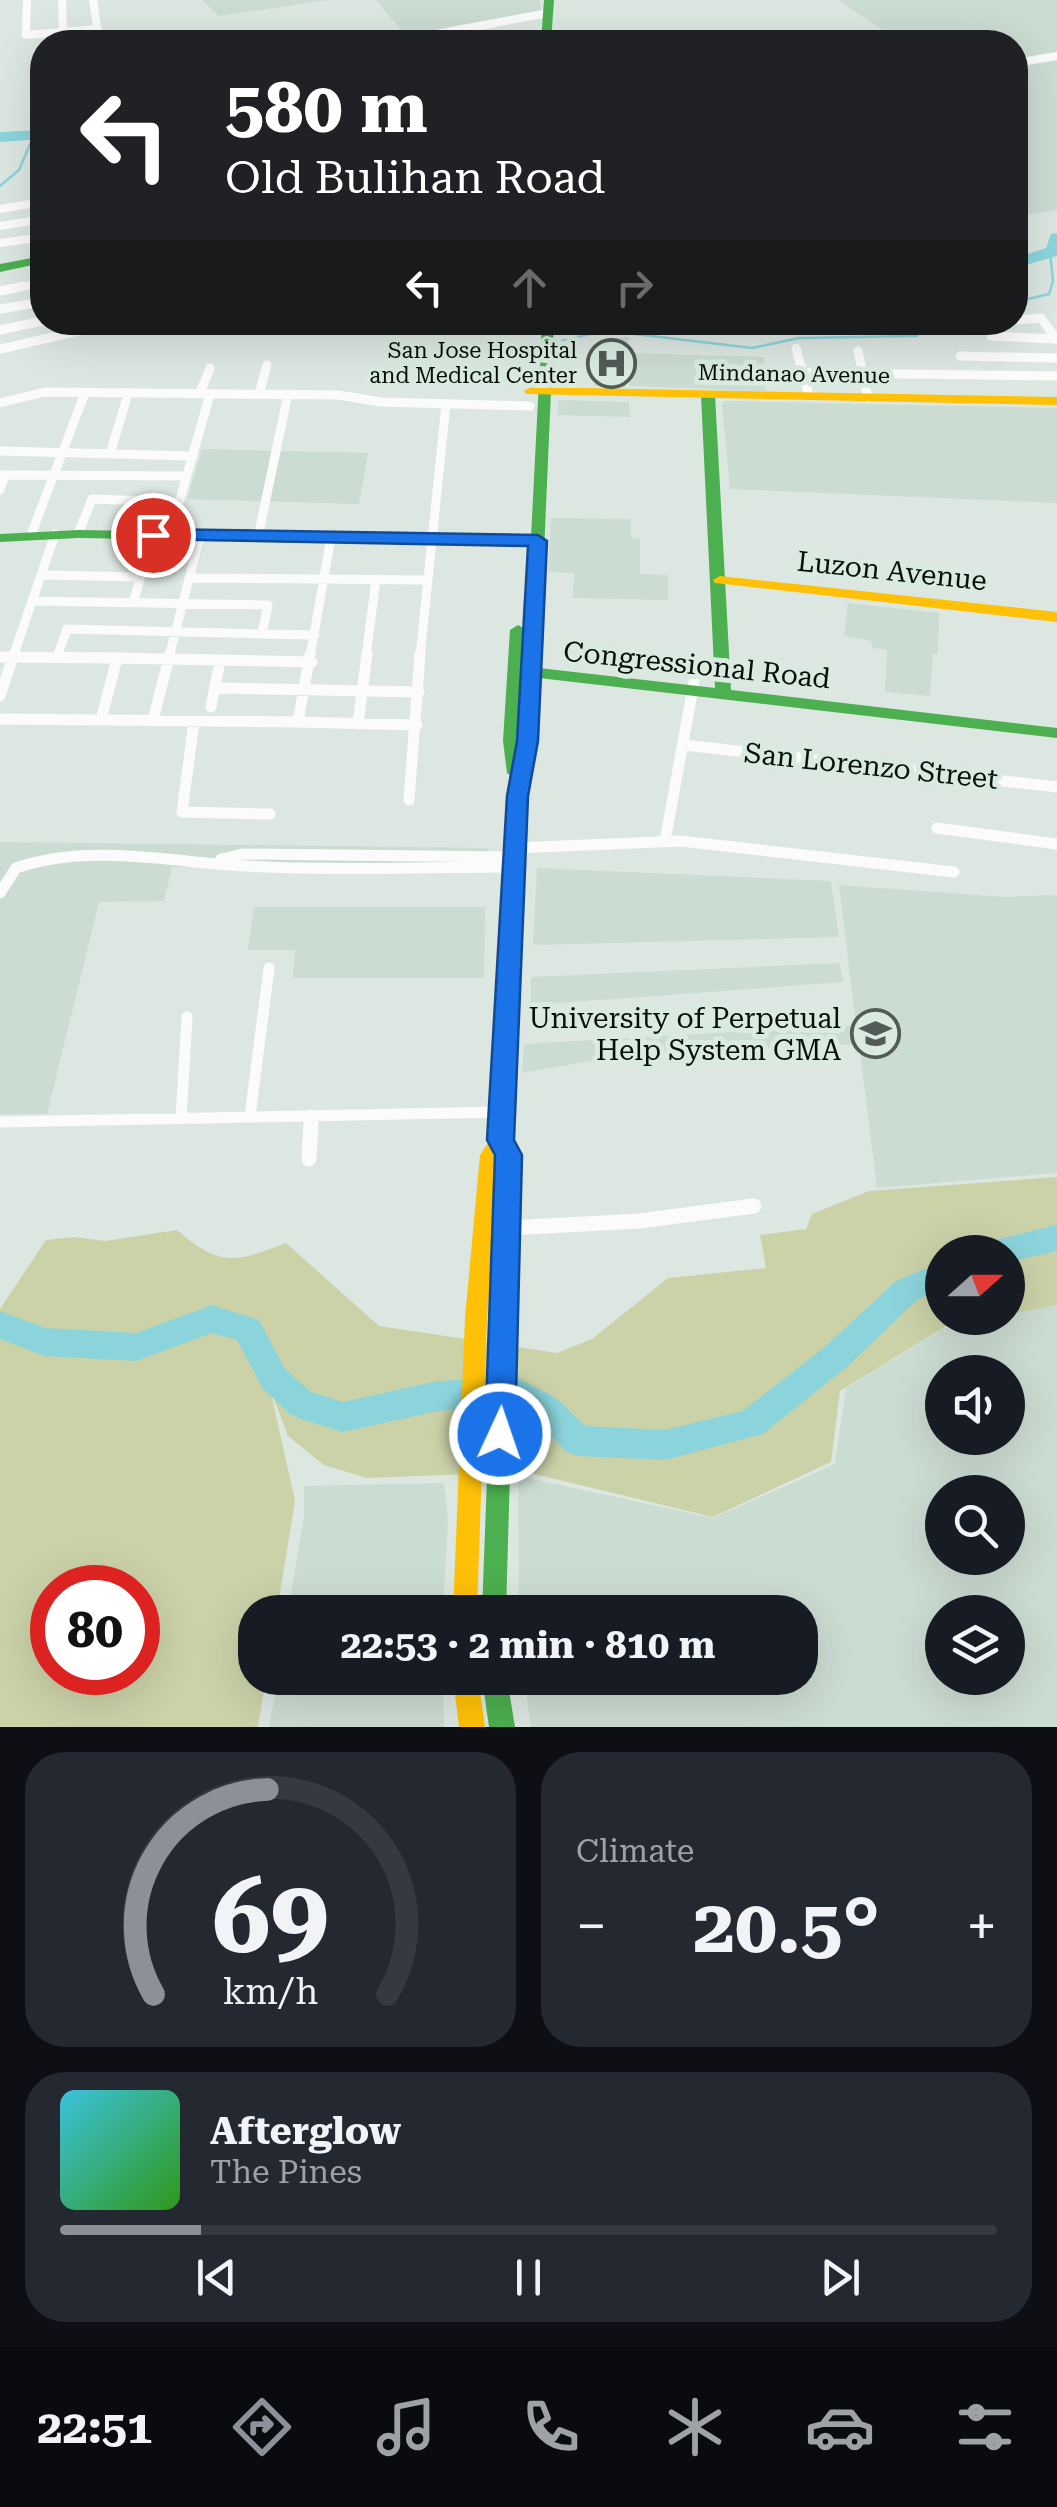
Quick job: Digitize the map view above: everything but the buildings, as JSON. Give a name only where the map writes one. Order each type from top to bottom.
[{"type":"main road","points":[[561,30],[562,0]]},
{"type":"main road","points":[[0,268],[30,262]]},
{"type":"main road","points":[[465,1595],[476,1318],[490,1155],[500,1140],[518,796],[528,741],[534,335]]},
{"type":"main road","points":[[535,396],[546,335]]},
{"type":"main road","points":[[708,394],[724,690]]},
{"type":"main road","name":"Mindanao Avenue","points":[[535,396],[708,394],[1057,402]]},
{"type":"main road","points":[[0,538],[78,534],[530,541]]},
{"type":"main road","name":"Luzon Avenue","points":[[720,580],[1057,617]]},
{"type":"main road","name":"Congressional Road","points":[[527,670],[693,686],[1057,733]]},
{"type":"main road","name":"Congressional Road","points":[[724,690],[1057,722]]},
{"type":"main road","points":[[494,1595],[508,1155],[500,1140]]},
{"type":"main road","points":[[468,1695],[472,1727]]},
{"type":"main road","points":[[497,1695],[502,1727]]},
{"type":"street","points":[[27,0],[26,35],[30,35]]},
{"type":"street","points":[[62,0],[63,30]]},
{"type":"street","points":[[86,30],[97,29],[93,0]]},
{"type":"street","points":[[446,30],[548,7]]},
{"type":"street","points":[[1028,62],[1057,56]]},
{"type":"street","points":[[0,208],[30,204]]},
{"type":"street","points":[[0,226],[30,221]]},
{"type":"street","points":[[0,244],[30,239]]},
{"type":"street","points":[[0,291],[30,285]]},
{"type":"street","points":[[12,327],[0,308],[30,304]]},
{"type":"street","points":[[1028,319],[1041,318],[1057,339]]},
{"type":"street","points":[[0,330],[30,323]]},
{"type":"street","points":[[0,349],[61,335]]},
{"type":"street","points":[[991,335],[1057,339]]},
{"type":"street","points":[[796,348],[808,396]]},
{"type":"street","points":[[858,351],[868,398]]},
{"type":"street","points":[[960,356],[1057,358]]},
{"type":"street","points":[[259,394],[267,365]]},
{"type":"street","points":[[132,604],[140,577],[180,502],[210,368]]},
{"type":"street","points":[[762,372],[1057,376]]},
{"type":"street","points":[[0,403],[45,392],[288,394],[446,404],[535,396]]},
{"type":"street","points":[[31,536],[84,392]]},
{"type":"street","points":[[110,454],[128,394]]},
{"type":"street","points":[[258,537],[288,394]]},
{"type":"street","points":[[410,800],[426,580],[446,404]]},
{"type":"street","points":[[0,451],[193,456]]},
{"type":"street","points":[[0,490],[3,475],[187,476]]},
{"type":"street","points":[[78,534],[98,476]]},
{"type":"street","points":[[92,499],[180,502]]},
{"type":"street","points":[[0,696],[6,657],[43,575],[55,534]]},
{"type":"street","points":[[153,720],[200,536]]},
{"type":"street","points":[[298,722],[312,662],[331,538]]},
{"type":"street","points":[[43,575],[140,577]]},
{"type":"street","points":[[189,578],[426,580]]},
{"type":"street","points":[[358,724],[376,579]]},
{"type":"street","points":[[32,601],[268,605],[262,634]]},
{"type":"street","points":[[57,657],[67,628],[314,635]]},
{"type":"street","points":[[6,657],[312,662]]},
{"type":"street","points":[[101,720],[118,658]]},
{"type":"street","points":[[211,706],[220,661]]},
{"type":"street","points":[[665,841],[693,686]]},
{"type":"street","points":[[216,688],[419,692]]},
{"type":"street","points":[[0,719],[416,725]]},
{"type":"street","points":[[194,722],[182,812],[270,814]]},
{"type":"street","name":"San Lorenzo Street","points":[[684,745],[1057,787]]},
{"type":"street","points":[[937,828],[1057,844]]},
{"type":"street","points":[[0,893],[5,877],[15,868],[38,860],[212,860],[242,866],[515,857],[665,841],[954,872]]},
{"type":"street","points":[[250,1116],[269,968]]},
{"type":"street","points":[[180,1118],[187,1017]]},
{"type":"street","points":[[0,1122],[502,1112]]},
{"type":"street","points":[[310,1158],[311,1114]]},
{"type":"street","points":[[505,1228],[639,1220],[754,1206]]},
{"type":"shaded area","points":[[202,0],[329,0],[219,16]]},
{"type":"shaded area","points":[[376,0],[540,0],[541,12],[445,30],[401,30]]},
{"type":"shaded area","points":[[838,0],[1057,0],[1057,210],[1028,215],[1028,30],[883,30]]},
{"type":"shaded area","name":"San Jose Hospital and Medical Center","points":[[629,337],[625,388],[594,386],[599,339]]},
{"type":"shaded area","points":[[630,353],[764,357],[766,391],[629,386]]},
{"type":"shaded area","points":[[558,400],[629,402],[630,413],[629,417],[557,415]]},
{"type":"shaded area","points":[[725,401],[1057,408],[1057,503],[730,489],[722,404]]},
{"type":"shaded area","points":[[202,449],[368,453],[359,504],[187,499]]},
{"type":"shaded area","points":[[551,518],[631,519],[631,538],[640,539],[640,574],[668,575],[668,600],[573,598],[574,573],[548,572]]},
{"type":"shaded area","points":[[848,603],[939,613],[938,654],[933,654],[930,696],[885,692],[887,650],[873,648],[871,641],[844,636]]},
{"type":"shaded area","points":[[0,842],[488,848],[488,871],[172,867],[164,901],[99,902],[47,1114],[0,1114]]},
{"type":"shaded area","points":[[537,868],[831,881],[839,937],[533,945]]},
{"type":"shaded area","name":"University of Perpetual Help System GMA","points":[[839,885],[1005,897],[1057,895],[1057,1173],[877,1188],[859,1044],[626,1055],[522,1073],[524,1044],[856,1025]]},
{"type":"shaded area","points":[[254,907],[485,907],[484,978],[293,978],[295,950],[248,950]]},
{"type":"shaded area","points":[[839,963],[844,982],[531,1005],[531,977]]},
{"type":"shaded area","points":[[1057,1305],[1057,1727],[531,1727],[526,1695],[818,1695],[818,1595],[519,1595],[518,1476],[713,1518],[835,1464],[846,1388],[933,1335],[1025,1335],[1025,1312]]},
{"type":"shaded area","points":[[444,1483],[448,1521],[444,1595],[291,1595],[304,1517],[304,1486]]},
{"type":"shaded area","points":[[275,1695],[443,1695],[444,1727],[269,1727]]},
{"type":"green space","points":[[1057,1177],[1057,1305],[1025,1312],[1025,1235],[925,1235],[925,1335],[932,1335],[840,1391],[831,1462],[713,1517],[526,1472],[367,1478],[324,1465],[288,1436],[270,1389],[295,1501],[280,1595],[238,1595],[238,1695],[263,1695],[258,1727],[0,1727],[0,1309],[46,1240],[74,1237],[105,1241],[177,1230],[205,1250],[228,1258],[254,1255],[286,1243],[379,1326],[557,1353],[592,1339],[668,1278],[766,1268],[760,1235],[806,1229],[812,1214],[869,1191]]},
{"type":"waterway","points":[[0,137],[30,136]]},
{"type":"waterway","points":[[0,186],[19,170],[30,144]]},
{"type":"waterway","points":[[1028,259],[1054,251],[1057,238]]},
{"type":"waterway","points":[[1028,299],[1049,294],[1053,281],[1050,253]]},
{"type":"waterway","points":[[562,341],[586,335]]},
{"type":"waterway","points":[[643,335],[752,348],[799,338],[917,335]]},
{"type":"waterway","points":[[459,359],[521,344]]},
{"type":"waterway","points":[[1025,1245],[1057,1238]]},
{"type":"waterway","points":[[0,1325],[45,1342],[136,1347],[212,1319],[248,1330],[274,1379],[301,1404],[343,1417],[438,1396],[516,1391],[545,1408],[578,1441],[665,1445],[752,1424],[837,1356],[907,1290],[925,1282]]},
{"type":"traffic: fast","points":[[547,30],[549,0]]},
{"type":"traffic: fast","points":[[0,268],[30,262]]},
{"type":"traffic: fast","points":[[511,941],[518,796],[528,741],[547,335]]},
{"type":"traffic: fast","points":[[708,395],[723,694]]},
{"type":"traffic: fast","points":[[0,538],[78,534],[538,541]]},
{"type":"traffic: fast","points":[[515,773],[511,741],[518,630]]},
{"type":"traffic: fast","points":[[521,671],[1057,733]]},
{"type":"traffic: fast","points":[[495,1595],[509,1155],[501,1140]]},
{"type":"traffic: fast","points":[[497,1695],[502,1727]]},
{"type":"traffic: slow","points":[[531,391],[1057,401]]},
{"type":"traffic: slow","points":[[720,580],[1057,617]]},
{"type":"traffic: slow","points":[[466,1595],[476,1318],[490,1155],[501,1140],[511,941]]},
{"type":"traffic: slow","points":[[468,1695],[472,1727]]},
{"type":"place","name":"San Jose Hospital and Medical Center","points":[[612,363]]},
{"type":"place","name":"University of Perpetual Help System GMA","points":[[876,1034]]},
{"type":"route","points":[[153,535],[538,541],[528,741],[518,796],[500,1140],[508,1155],[500,1434]]}]
